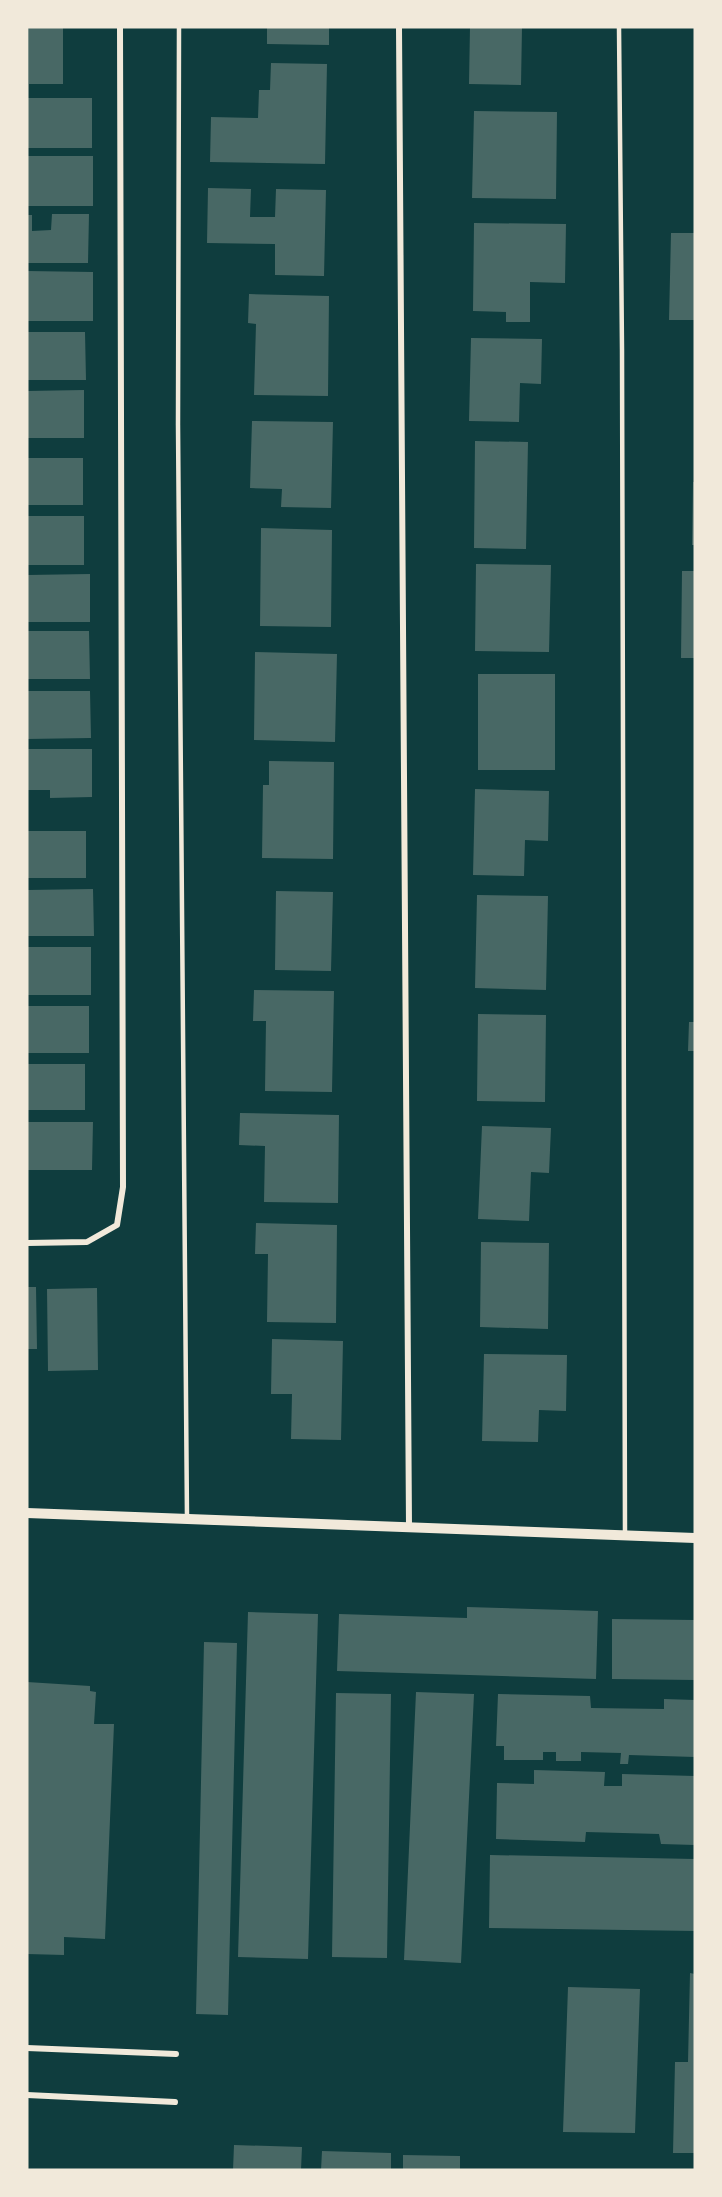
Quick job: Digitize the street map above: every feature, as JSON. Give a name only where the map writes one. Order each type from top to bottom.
[{"type":"street","points":[[27,1243],[87,1242],[117,1225],[123,1187],[120,27]]},
{"type":"street","points":[[399,27],[409,1527]]},
{"type":"street","points":[[27,1513],[695,1538]]},
{"type":"street","points":[[27,2048],[176,2054]]},
{"type":"street","points":[[27,2095],[175,2102]]},
{"type":"lane","points":[[179,27],[178,437],[187,1519]]},
{"type":"lane","points":[[618,27],[622,361],[625,1535]]},
{"type":"building","points":[[29,27],[63,27],[63,84],[29,84]]},
{"type":"building","points":[[267,27],[329,27],[329,45],[267,44]]},
{"type":"building","points":[[470,27],[522,27],[521,85],[469,84]]},
{"type":"building","points":[[271,63],[327,64],[325,164],[210,162],[211,117],[258,118],[259,90],[270,90]]},
{"type":"building","points":[[27,98],[92,98],[92,148],[27,148]]},
{"type":"building","points":[[474,111],[557,112],[556,199],[472,198]]},
{"type":"building","points":[[27,156],[93,156],[93,206],[27,206]]},
{"type":"building","points":[[208,188],[251,189],[250,217],[275,217],[276,189],[326,190],[324,276],[275,275],[275,244],[207,243]]},
{"type":"building","points":[[52,214],[89,214],[88,263],[27,263],[27,215],[32,215],[32,231],[51,230]]},
{"type":"building","points":[[474,223],[566,224],[565,283],[530,282],[530,322],[506,322],[506,312],[473,311]]},
{"type":"building","points":[[671,233],[695,233],[695,320],[669,320]]},
{"type":"building","points":[[27,271],[93,272],[93,321],[27,321]]},
{"type":"building","points":[[249,294],[329,296],[328,396],[254,395],[256,324],[248,323]]},
{"type":"building","points":[[27,332],[85,332],[86,380],[27,380]]},
{"type":"building","points":[[471,338],[542,339],[541,384],[520,383],[519,422],[469,421]]},
{"type":"building","points":[[84,390],[84,438],[27,438],[27,391]]},
{"type":"building","points":[[252,421],[333,422],[331,508],[281,507],[282,489],[250,488]]},
{"type":"building","points":[[475,441],[528,442],[526,549],[474,548]]},
{"type":"building","points":[[27,458],[83,458],[83,505],[27,505]]},
{"type":"building","points":[[693,482],[695,482],[695,545],[692,545]]},
{"type":"building","points":[[27,516],[84,516],[84,565],[27,565]]},
{"type":"building","points":[[261,528],[332,530],[331,627],[260,626]]},
{"type":"building","points":[[476,564],[551,565],[549,652],[475,651]]},
{"type":"building","points":[[682,571],[695,571],[695,658],[681,658]]},
{"type":"building","points":[[90,574],[90,622],[27,622],[27,575]]},
{"type":"building","points":[[27,631],[89,631],[90,679],[27,679]]},
{"type":"building","points":[[255,652],[337,654],[335,742],[254,740]]},
{"type":"building","points":[[478,674],[555,674],[555,770],[478,770]]},
{"type":"building","points":[[27,691],[90,691],[91,738],[27,739]]},
{"type":"building","points":[[27,749],[92,749],[92,797],[50,798],[50,790],[27,790]]},
{"type":"building","points":[[269,761],[334,762],[333,859],[262,858],[263,785],[269,785]]},
{"type":"building","points":[[475,789],[549,791],[548,841],[525,840],[524,876],[473,875]]},
{"type":"building","points":[[27,831],[86,831],[86,878],[27,878]]},
{"type":"building","points":[[93,889],[94,936],[27,936],[27,890]]},
{"type":"building","points":[[276,891],[333,892],[331,971],[275,970]]},
{"type":"building","points":[[477,895],[548,896],[546,990],[475,988]]},
{"type":"building","points":[[27,947],[91,947],[91,995],[27,995]]},
{"type":"building","points":[[254,990],[334,991],[332,1092],[265,1091],[266,1021],[253,1021]]},
{"type":"building","points":[[27,1006],[89,1006],[89,1053],[27,1053]]},
{"type":"building","points":[[478,1014],[546,1015],[545,1102],[477,1101]]},
{"type":"building","points":[[689,1022],[695,1022],[695,1051],[688,1051]]},
{"type":"building","points":[[27,1064],[85,1064],[85,1110],[27,1110]]},
{"type":"building","points":[[240,1113],[339,1115],[338,1203],[264,1202],[265,1146],[239,1145]]},
{"type":"building","points":[[27,1122],[93,1122],[92,1170],[27,1170]]},
{"type":"building","points":[[482,1126],[551,1128],[549,1173],[531,1172],[529,1221],[478,1219]]},
{"type":"building","points":[[256,1223],[337,1225],[336,1323],[267,1322],[268,1254],[255,1254]]},
{"type":"building","points":[[481,1242],[549,1243],[548,1329],[480,1327]]},
{"type":"building","points":[[27,1287],[36,1287],[37,1349],[27,1349]]},
{"type":"building","points":[[97,1288],[98,1370],[48,1371],[47,1289]]},
{"type":"building","points":[[272,1339],[343,1341],[341,1440],[291,1439],[292,1394],[271,1394]]},
{"type":"building","points":[[484,1354],[567,1355],[566,1411],[539,1410],[538,1442],[482,1441]]},
{"type":"building","points":[[467,1607],[598,1611],[596,1679],[337,1671],[339,1614],[467,1618]]},
{"type":"building","points":[[248,1612],[318,1614],[308,1959],[238,1957]]},
{"type":"building","points":[[612,1619],[695,1620],[695,1680],[612,1679]]},
{"type":"building","points":[[204,1642],[237,1643],[228,2015],[196,2014]]},
{"type":"building","points":[[27,1682],[90,1686],[90,1691],[96,1692],[94,1724],[114,1724],[105,1939],[64,1937],[64,1955],[27,1954]]},
{"type":"building","points":[[416,1692],[474,1694],[461,1963],[404,1960]]},
{"type":"building","points":[[336,1693],[391,1694],[387,1958],[332,1957]]},
{"type":"building","points":[[498,1694],[590,1696],[591,1708],[664,1709],[664,1699],[695,1700],[695,1757],[629,1755],[628,1764],[620,1764],[621,1753],[581,1752],[581,1761],[556,1761],[556,1752],[543,1752],[543,1760],[504,1760],[504,1746],[496,1746]]},
{"type":"building","points":[[534,1770],[605,1772],[604,1786],[622,1786],[622,1774],[695,1776],[695,1845],[661,1844],[659,1834],[586,1832],[585,1842],[496,1839],[497,1783],[534,1784]]},
{"type":"building","points":[[490,1855],[695,1859],[695,1931],[489,1928]]},
{"type":"building","points":[[690,1973],[695,1974],[695,2153],[673,2153],[675,2062],[688,2062]]},
{"type":"building","points":[[568,1987],[640,1989],[635,2133],[563,2132]]},
{"type":"building","points":[[234,2145],[302,2147],[301,2170],[233,2170]]},
{"type":"building","points":[[322,2151],[391,2153],[391,2170],[321,2170]]},
{"type":"building","points":[[403,2155],[460,2156],[460,2170],[403,2170]]}]
